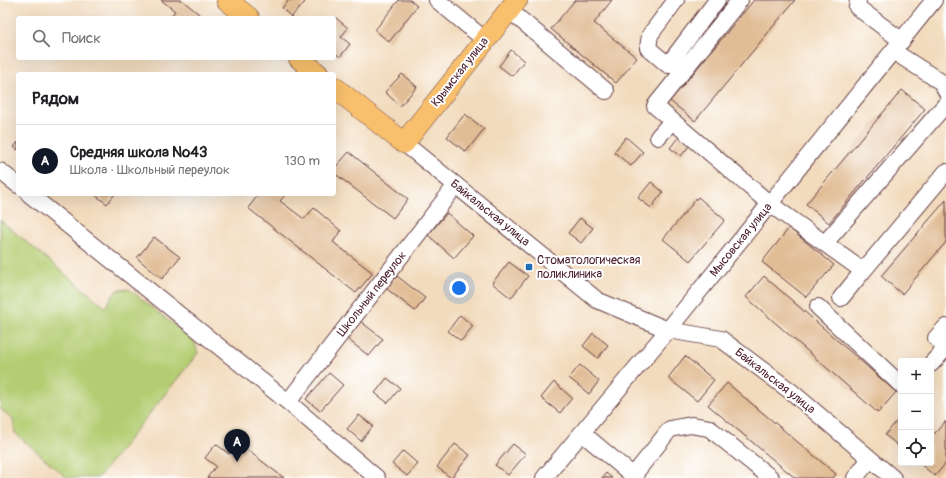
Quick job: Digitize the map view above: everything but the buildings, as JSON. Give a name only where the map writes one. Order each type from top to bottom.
[{"type":"main road","points":[[227,0],[247,16]]},
{"type":"main road","name":"Крымская улица","points":[[404,143],[513,5]]},
{"type":"main road","points":[[300,60],[316,72]]},
{"type":"main road","name":"Байкальская улица","points":[[336,89],[404,143]]},
{"type":"street","points":[[437,0],[485,40]]},
{"type":"street","points":[[676,0],[650,35],[648,48],[668,65],[717,0]]},
{"type":"street","points":[[740,0],[655,106],[770,204],[863,271]]},
{"type":"street","points":[[858,0],[857,7],[897,46],[941,82],[946,91]]},
{"type":"street","name":"Мысовская улица","points":[[544,478],[668,330],[934,0]]},
{"type":"street","points":[[513,5],[606,91]]},
{"type":"street","points":[[825,243],[946,104]]},
{"type":"street","points":[[658,137],[672,121]]},
{"type":"street","name":"Байкальская улица","points":[[404,143],[597,300],[668,330],[721,339],[793,393],[892,478]]},
{"type":"street","points":[[0,171],[16,183]]},
{"type":"street","points":[[841,298],[946,172]]},
{"type":"street","name":"Школьный переулок","points":[[288,402],[456,185]]},
{"type":"street","points":[[31,196],[288,402],[377,478]]},
{"type":"street","points":[[818,307],[898,382]]},
{"type":"street","points":[[934,361],[946,348],[936,338],[946,327]]},
{"type":"street","points":[[582,433],[634,477],[670,429],[690,425],[709,428],[771,478]]},
{"type":"street","points":[[855,478],[870,459]]},
{"type":"green space","points":[[0,220],[105,307],[117,290],[129,289],[194,341],[198,353],[98,478],[67,478],[15,433],[13,419],[0,409]]},
{"type":"place","name":"Стоматологическая поликлиника","points":[[529,267]]},
{"type":"place","name":"Средняя школа №43","points":[[237,462]]}]
